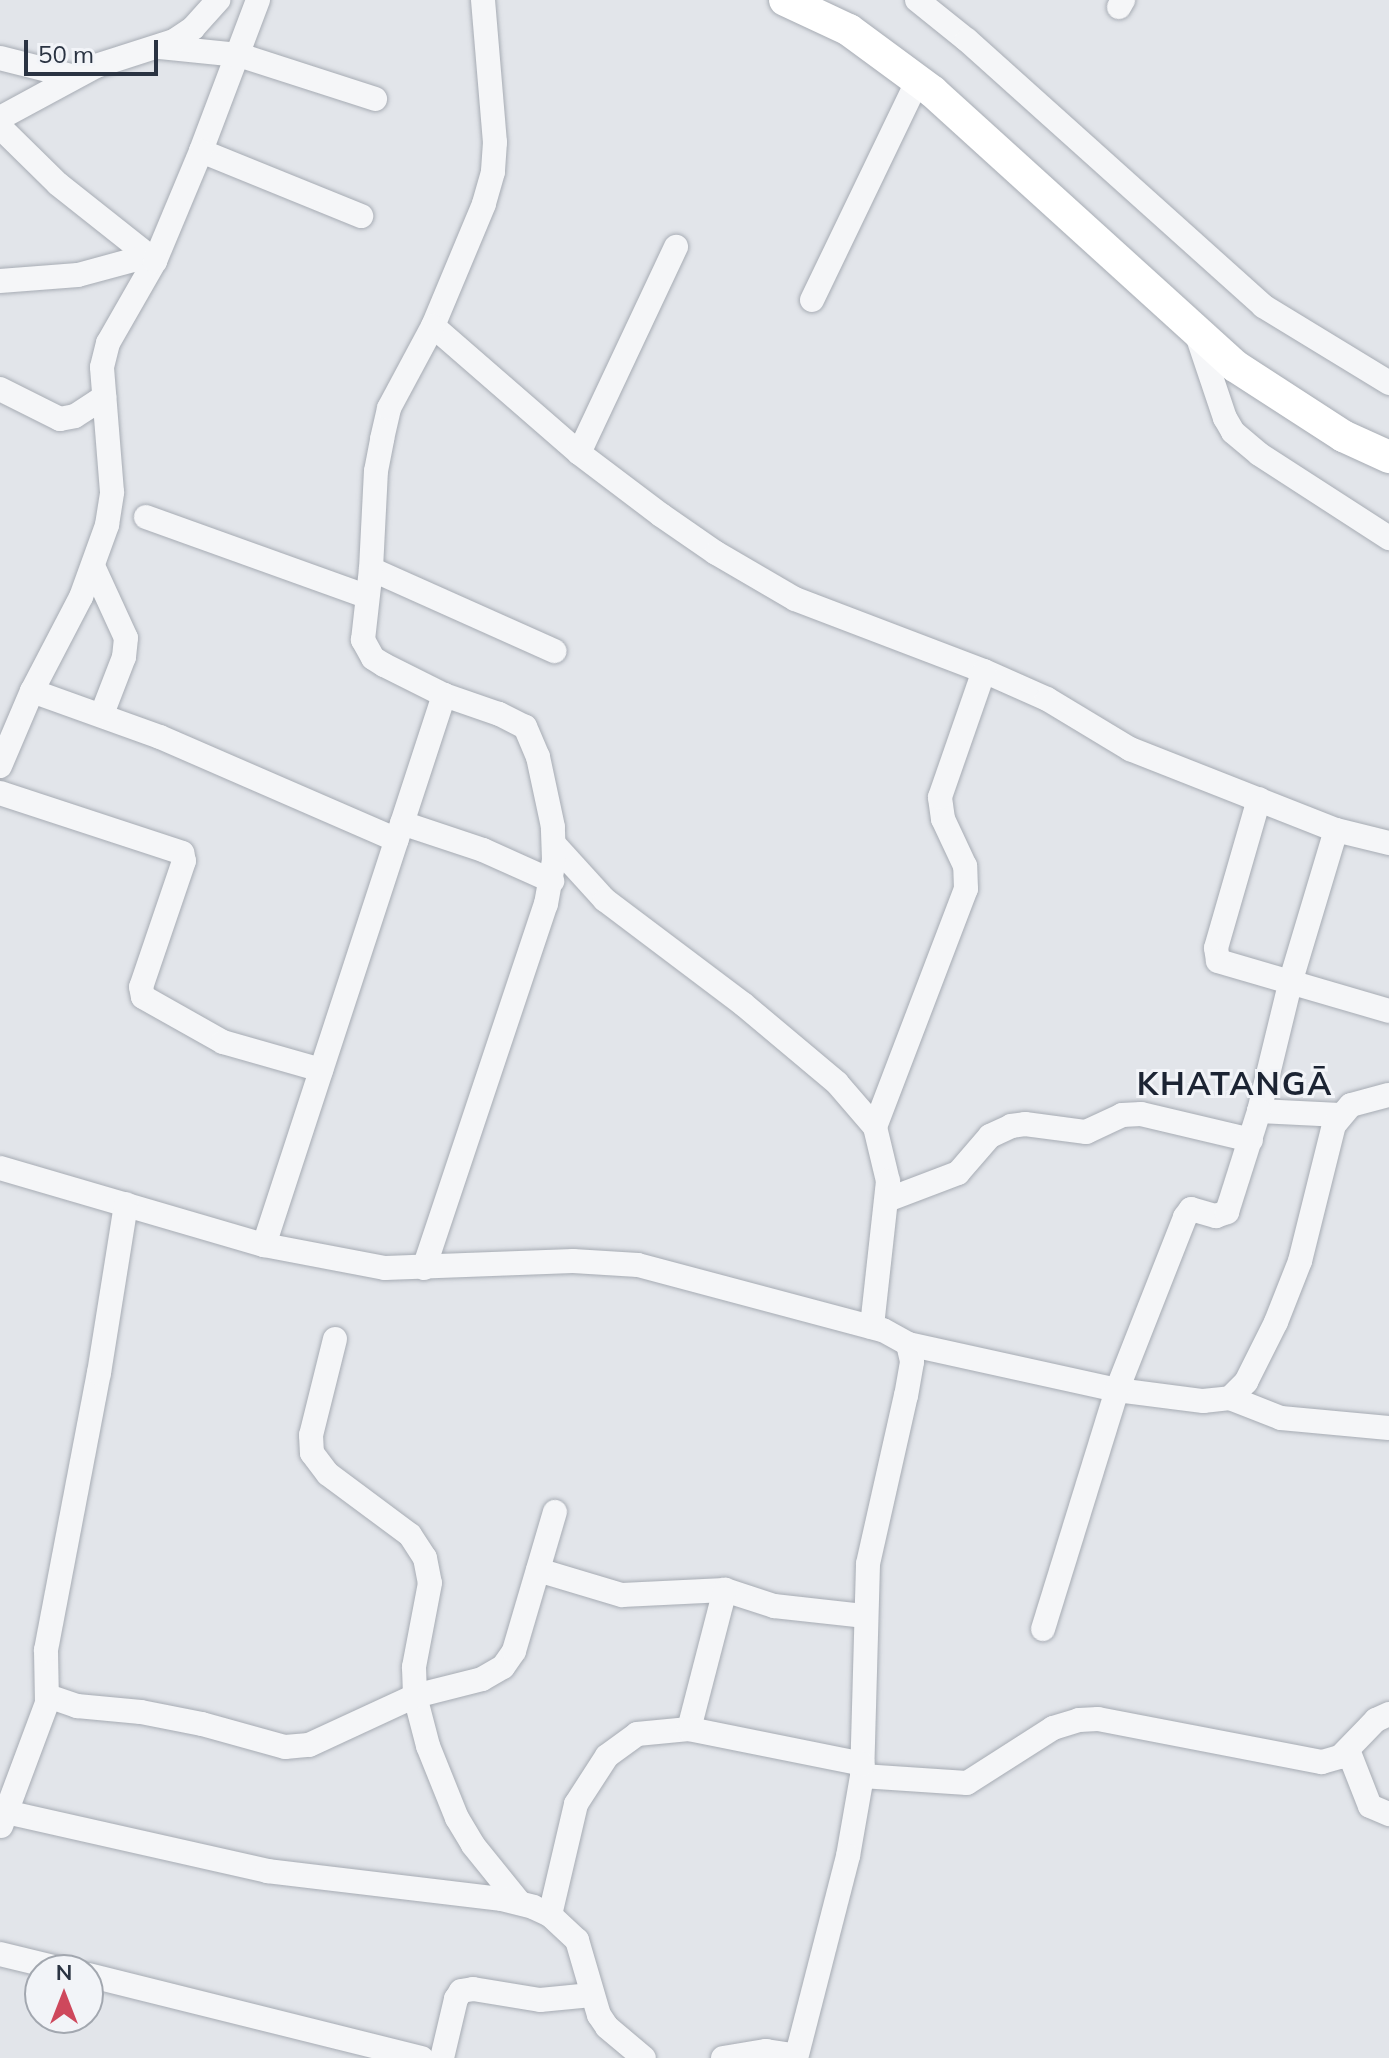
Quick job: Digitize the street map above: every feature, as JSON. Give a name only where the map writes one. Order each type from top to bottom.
[{"type":"main road","points":[[785,0],[849,30],[918,80],[1235,366],[1299,410],[1343,436],[1389,457]]},
{"type":"street","points":[[0,118],[119,57],[158,47],[193,28],[218,0]]},
{"type":"street","points":[[0,766],[32,691],[93,566],[107,525],[112,492],[102,367],[108,343],[152,258],[201,151],[258,0]]},
{"type":"street","points":[[424,1268],[552,881],[554,844],[531,735],[499,714],[444,695],[373,658],[366,649],[362,629],[371,569],[376,471],[389,408],[433,326],[484,204],[493,172],[495,142],[483,0]]},
{"type":"street","points":[[917,0],[967,40],[1263,306],[1389,383]]},
{"type":"street","points":[[158,47],[239,55],[375,99]]},
{"type":"street","points":[[4,61],[75,77]]},
{"type":"street","points":[[812,300],[918,80]]},
{"type":"street","points":[[0,127],[58,184],[152,258]]},
{"type":"street","points":[[201,151],[361,216]]},
{"type":"street","points":[[579,453],[676,247]]},
{"type":"street","points":[[0,281],[78,275],[152,258]]},
{"type":"street","points":[[433,326],[579,453],[716,553],[795,599],[984,671],[1047,699],[1130,749],[1336,830],[1389,843]]},
{"type":"street","points":[[1196,332],[1225,418],[1233,432],[1259,454],[1389,538]]},
{"type":"street","points":[[0,389],[54,418],[65,420],[104,397]]},
{"type":"street","points":[[146,517],[366,596]]},
{"type":"street","points":[[93,566],[126,638],[124,657],[102,714]]},
{"type":"street","points":[[371,569],[554,651]]},
{"type":"street","points":[[875,1127],[966,889],[965,866],[943,819],[940,797],[984,671]]},
{"type":"street","points":[[32,691],[102,714],[399,832],[483,850],[552,881]]},
{"type":"street","points":[[264,1245],[444,695]]},
{"type":"street","points":[[0,793],[182,853],[184,861],[141,987],[143,997],[223,1042],[321,1070]]},
{"type":"street","points":[[1259,799],[1215,953],[1222,963],[1291,980],[1389,1011]]},
{"type":"street","points":[[1043,1629],[1117,1390],[1186,1214],[1195,1209],[1216,1216],[1227,1212],[1251,1140],[1291,980],[1336,830]]},
{"type":"street","points":[[554,844],[605,900],[743,1004],[837,1083],[875,1127],[885,1162],[887,1200],[872,1327]]},
{"type":"street","points":[[908,1344],[1117,1390],[1203,1401],[1230,1398],[1238,1393],[1252,1370],[1300,1261],[1321,1173],[1340,1115],[1351,1105],[1389,1095]]},
{"type":"street","points":[[1259,1111],[1340,1115]]},
{"type":"street","points":[[887,1200],[958,1173],[990,1136],[1011,1126],[1025,1124],[1086,1132],[1122,1115],[1141,1114],[1251,1140]]},
{"type":"street","points":[[0,1168],[264,1245],[385,1268],[611,1261],[638,1265],[872,1327],[900,1336],[908,1344],[912,1362],[873,1530],[865,1616],[862,1770],[848,1856],[796,2057],[766,2051],[723,2058]]},
{"type":"street","points":[[126,1204],[99,1373],[46,1650],[48,1696],[3,1820],[267,1871],[519,1902],[550,1915],[577,1940],[592,1995],[607,2027],[644,2058]]},
{"type":"street","points":[[335,1339],[311,1435],[312,1453],[328,1474],[410,1535],[425,1558],[430,1583],[416,1651],[415,1696],[428,1746],[457,1818],[473,1845],[519,1902]]},
{"type":"street","points":[[1230,1398],[1281,1418],[1389,1428]]},
{"type":"street","points":[[48,1696],[77,1706],[164,1716],[272,1745],[297,1747],[415,1696],[482,1679],[503,1667],[514,1651],[555,1512]]},
{"type":"street","points":[[538,1570],[622,1595],[725,1590],[774,1606],[865,1616]]},
{"type":"street","points":[[689,1729],[725,1590]]},
{"type":"street","points":[[550,1915],[568,1831],[587,1782],[621,1743],[647,1732],[689,1729],[862,1770],[967,1783],[1053,1728],[1079,1720],[1128,1723],[1310,1762],[1331,1761],[1348,1750],[1376,1720],[1389,1714]]},
{"type":"street","points":[[1348,1750],[1370,1806],[1389,1814]]},
{"type":"street","points":[[0,1954],[24,1960]]},
{"type":"street","points":[[104,1979],[422,2058]]},
{"type":"street","points":[[442,2058],[456,1999],[461,1991],[473,1989],[540,2000],[592,1995]]},
{"type":"district","name":"KHATANGĀ","points":[[1235,1083]]}]
